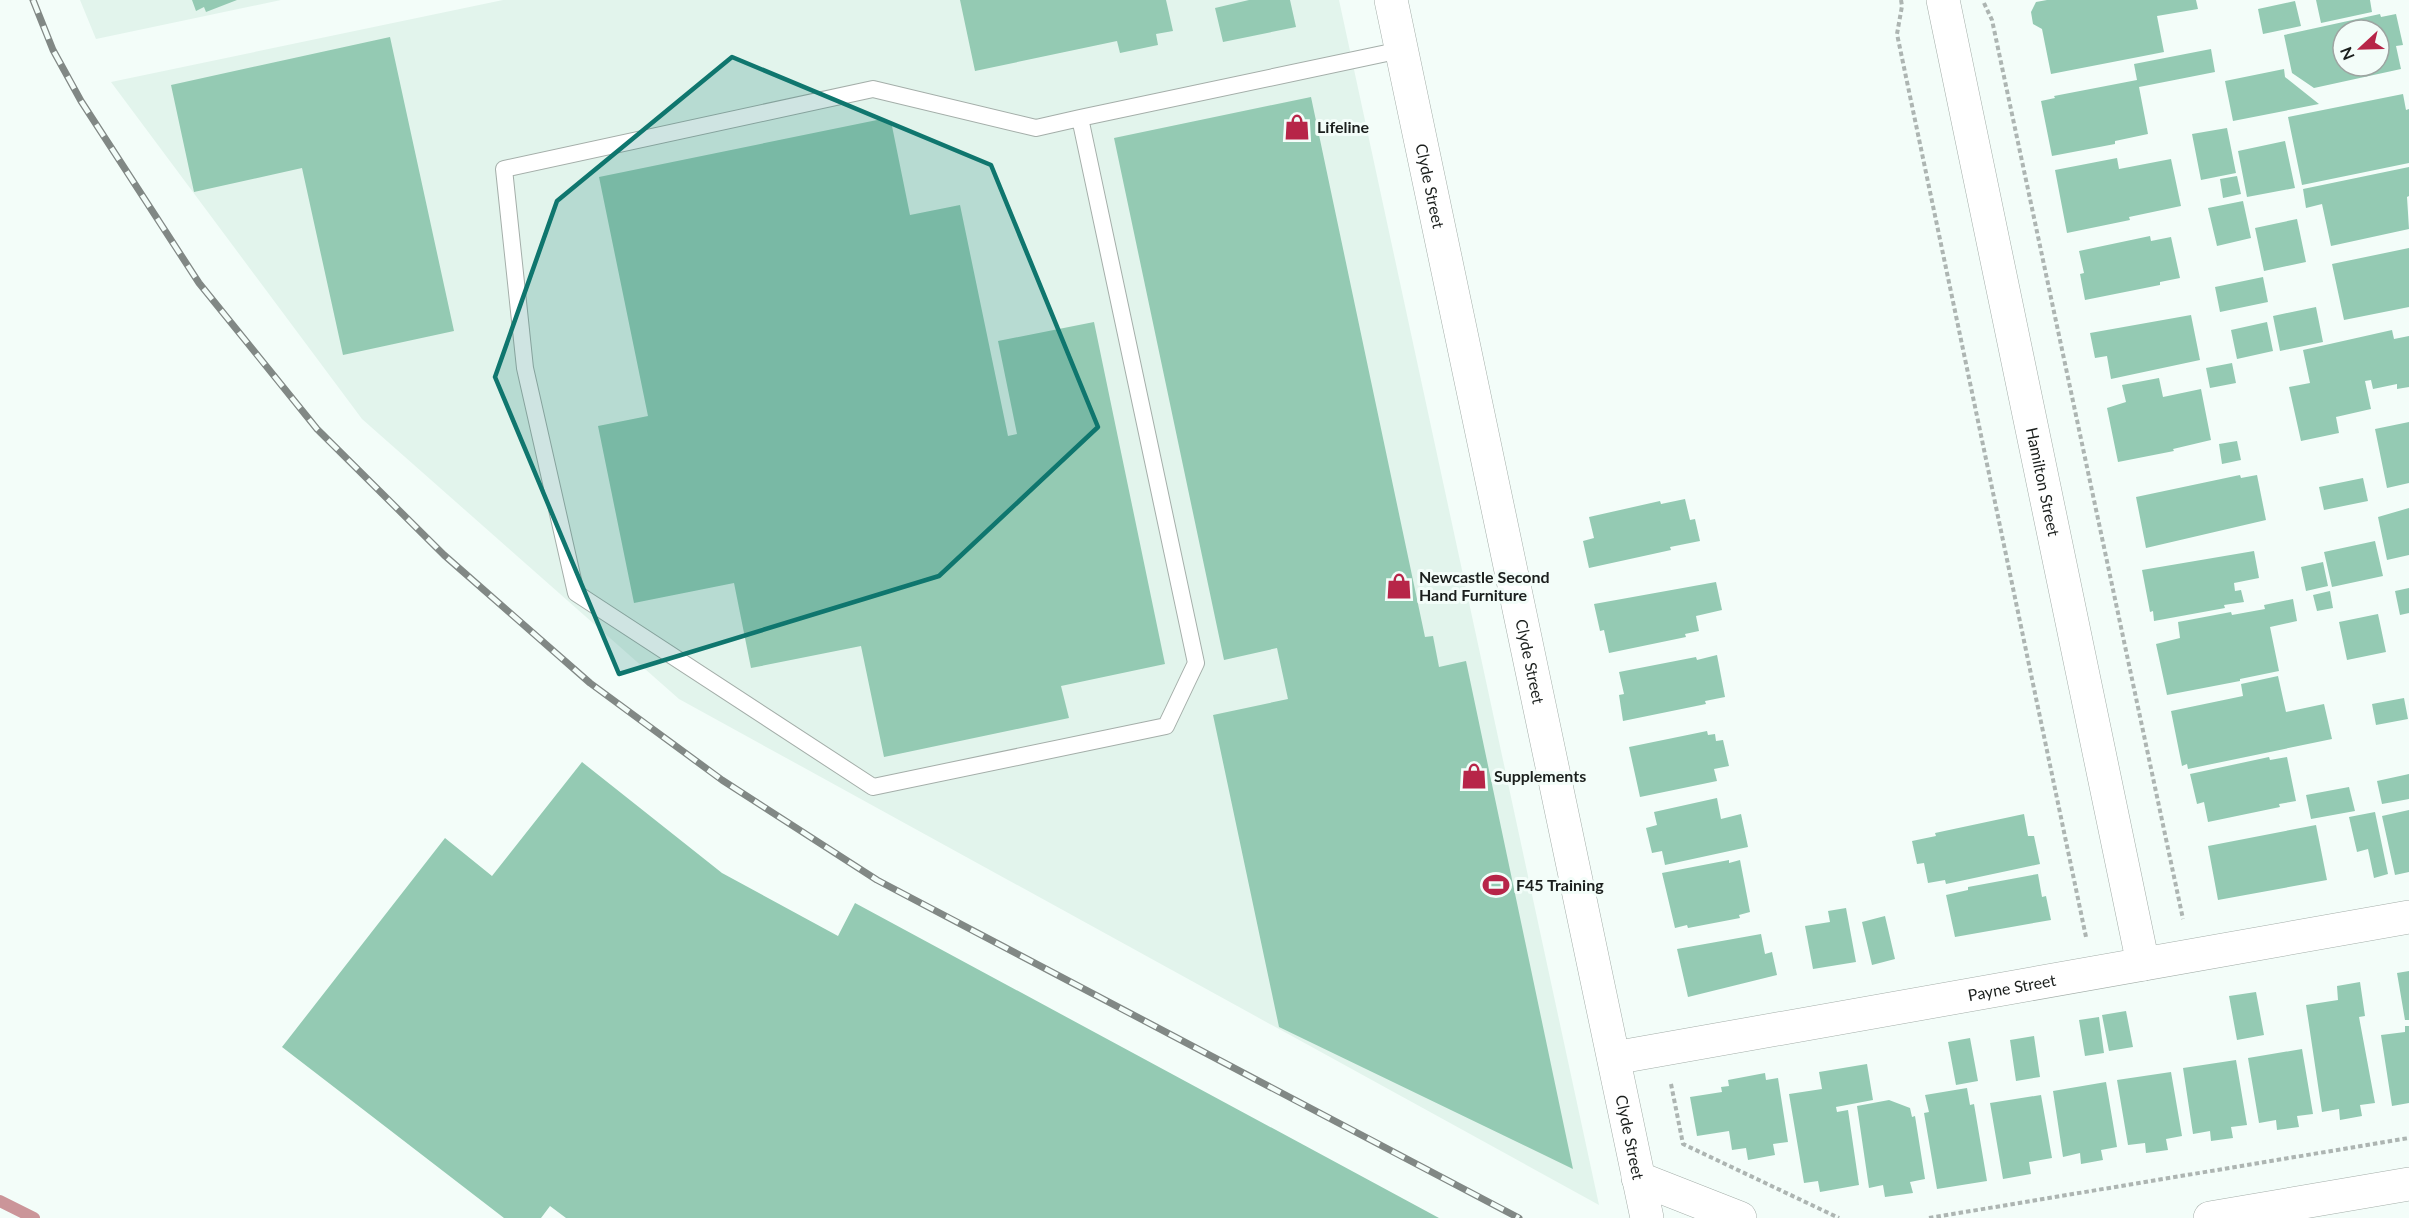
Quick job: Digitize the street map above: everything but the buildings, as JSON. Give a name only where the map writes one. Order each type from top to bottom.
[{"type":"street","name":"Clyde Street","points":[[1391,0],[1647,1218]]},
{"type":"street","name":"Hamilton Street","points":[[1943,0],[2143,964]]},
{"type":"street","name":"Payne Street","points":[[1614,1058],[2409,917]]},
{"type":"street","points":[[1638,1178],[1740,1218]]},
{"type":"street","points":[[2210,1218],[2409,1184]]},
{"type":"lane","points":[[1080,118],[1196,663],[1166,726],[873,787],[576,593],[525,368],[504,170],[873,90],[1036,128],[1080,118],[1401,50]]},
{"type":"path","points":[[1901,0],[1897,34],[2086,938]]},
{"type":"path","points":[[1983,0],[1995,32],[2183,920],[2194,918]]},
{"type":"path","points":[[1670,1076],[1683,1144],[1839,1218]]},
{"type":"path","points":[[1929,1218],[2409,1138]]},
{"type":"highlighted area","points":[[732,57],[991,165],[1098,427],[939,576],[619,674],[495,377],[557,201]]},
{"type":"shaded area","points":[[80,0],[281,0],[96,39]]},
{"type":"shaded area","points":[[503,0],[1339,0],[1599,1205],[679,699],[362,419],[111,82]]},
{"type":"waterway","points":[[0,1201],[34,1218]]},
{"type":"railway","points":[[33,0],[53,50],[81,101],[199,283],[317,429],[444,555],[590,683],[722,780],[877,880],[1519,1218]]},
{"type":"place","name":"Lifeline","points":[[1297,127]]},
{"type":"place","name":"Newcastle Second Hand Furniture","points":[[1399,586]]},
{"type":"place","name":"Supplements","points":[[1474,776]]},
{"type":"place","name":"F45 Training","points":[[1496,885]]}]
